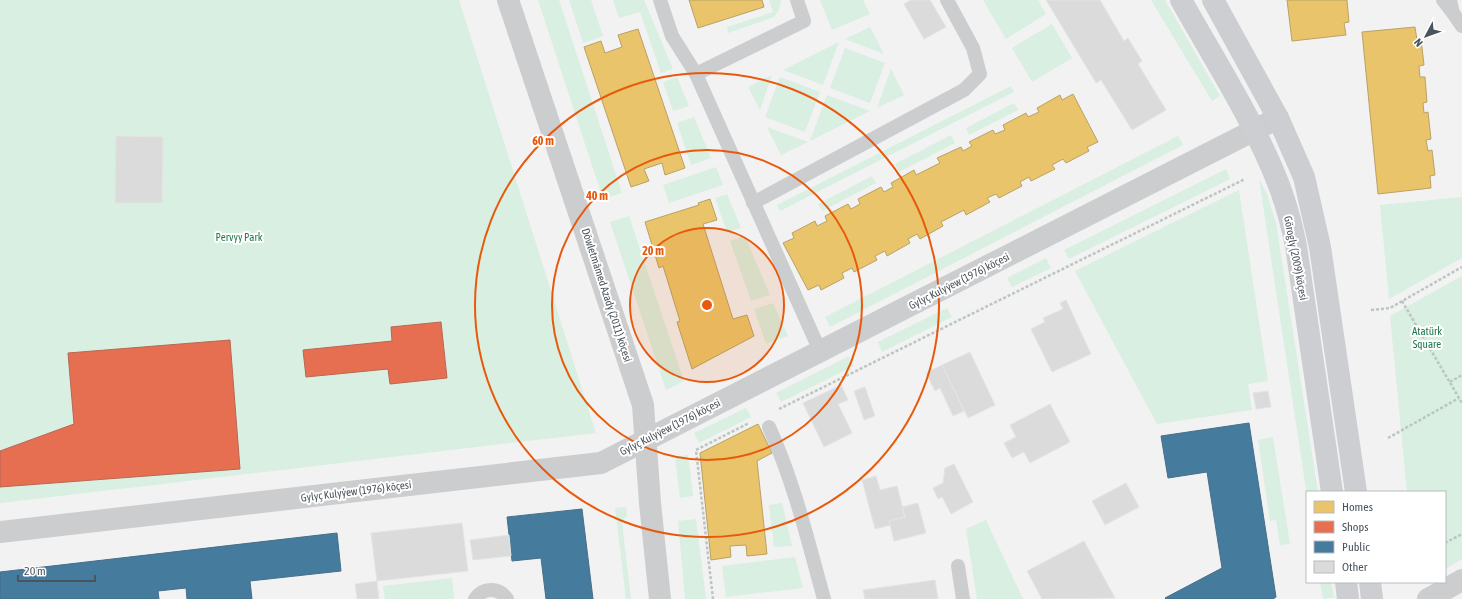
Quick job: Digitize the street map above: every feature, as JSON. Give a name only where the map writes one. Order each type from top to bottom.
[{"type":"street","name":"Döwletmämed Azady (2011) köçesi","points":[[508,0],[644,405],[650,503],[660,599]]},
{"type":"street","name":"Görogly (2009) köçesi","points":[[1181,0],[1254,130],[1279,187],[1296,246],[1332,491]]},
{"type":"street","name":"Görogly (2009) köçesi","points":[[1213,0],[1278,118],[1304,177],[1320,248],[1356,491]]},
{"type":"street","name":"Gylyç Kulyýew (1976) köçesi","points":[[0,532],[601,463],[645,439],[1278,118]]},
{"type":"street","points":[[1428,599],[1462,580]]},
{"type":"street","points":[[1346,583],[1348,599]]},
{"type":"street","points":[[1370,583],[1372,599]]},
{"type":"lane","points":[[660,0],[672,36],[696,74],[820,351]]},
{"type":"lane","points":[[696,74],[804,21],[797,0]]},
{"type":"lane","points":[[753,203],[964,90],[980,74],[973,48],[947,0]]},
{"type":"lane","points":[[1443,0],[1451,6],[1462,26]]},
{"type":"lane","points":[[769,427],[784,460],[824,599]]},
{"type":"lane","points":[[958,566],[963,599]]},
{"type":"lane","points":[[475,599],[481,592],[491,590],[502,593],[507,599]]},
{"type":"path","points":[[778,409],[1245,179]]},
{"type":"path","points":[[1371,310],[1390,308],[1462,268]]},
{"type":"path","points":[[1402,301],[1462,403]]},
{"type":"path","points":[[1450,382],[1462,375]]},
{"type":"path","points":[[1388,438],[1459,398]]},
{"type":"path","points":[[713,599],[696,450],[757,420]]},
{"type":"path","points":[[1446,542],[1462,534]]},
{"type":"green space","name":"Pervyy Park","points":[[0,0],[459,0],[596,433],[0,503]]},
{"type":"green space","points":[[538,0],[559,0],[622,193],[603,199]]},
{"type":"green space","points":[[569,0],[591,0],[603,36],[583,43]]},
{"type":"green space","points":[[613,0],[644,0],[673,69],[661,73],[640,12],[619,18]]},
{"type":"green space","points":[[769,0],[781,0],[779,10],[774,17],[728,33],[727,27],[773,12]]},
{"type":"green space","points":[[820,0],[863,0],[870,14],[832,30]]},
{"type":"green space","points":[[983,0],[1038,0],[1046,14],[1006,39]]},
{"type":"green space","points":[[1151,0],[1165,0],[1220,96],[1212,101]]},
{"type":"green space","points":[[1052,24],[1072,58],[1032,82],[1012,48]]},
{"type":"green space","points":[[870,27],[884,54],[845,39]]},
{"type":"green space","points":[[839,42],[823,85],[783,70]]},
{"type":"green space","points":[[845,48],[885,63],[870,103],[830,88]]},
{"type":"green space","points":[[891,69],[904,95],[877,108]]},
{"type":"green space","points":[[772,75],[760,110],[748,87]]},
{"type":"green space","points":[[677,77],[689,106],[673,111],[663,82]]},
{"type":"green space","points":[[780,77],[820,92],[805,132],[765,117]]},
{"type":"green space","points":[[1011,86],[1014,92],[780,211],[777,205]]},
{"type":"green space","points":[[827,95],[870,111],[810,141]]},
{"type":"green space","points":[[1014,103],[1018,110],[969,135],[966,128]]},
{"type":"green space","points":[[694,117],[711,158],[691,165],[677,123]]},
{"type":"green space","points":[[767,127],[808,142],[781,155]]},
{"type":"green space","points":[[951,135],[955,143],[899,172],[895,164]]},
{"type":"green space","points":[[1178,136],[1183,145],[830,327],[825,317]]},
{"type":"green space","points":[[716,167],[723,185],[669,203],[663,185]]},
{"type":"green space","points":[[1226,169],[1230,179],[1069,259],[1064,250]]},
{"type":"green space","points":[[872,176],[876,183],[822,211],[818,204]]},
{"type":"green space","points":[[1259,179],[1267,194],[1276,223],[1318,491],[1306,491]]},
{"type":"green space","points":[[1239,190],[1268,381],[1248,384],[1252,410],[1157,424],[1075,271]]},
{"type":"green space","points":[[727,194],[741,228],[727,232],[715,198]]},
{"type":"green space","points":[[1462,197],[1462,258],[1389,299],[1380,205]]},
{"type":"green space","points":[[629,216],[684,381],[666,390],[610,222]]},
{"type":"green space","points":[[745,236],[770,295],[751,301],[730,241]]},
{"type":"green space","points":[[1046,258],[1051,268],[1012,287],[1007,278]]},
{"type":"green space","name":"Atatürk Square","points":[[1462,276],[1462,559],[1446,568],[1446,491],[1407,491],[1390,316]]},
{"type":"green space","points":[[773,303],[788,336],[766,344],[754,309]]},
{"type":"green space","points":[[947,308],[952,317],[882,352],[878,342]]},
{"type":"green space","points":[[849,356],[854,366],[781,402],[776,393]]},
{"type":"green space","points":[[746,408],[751,417],[699,443],[694,433]]},
{"type":"green space","points":[[1273,437],[1290,544],[1280,545],[1276,520],[1270,521],[1258,440]]},
{"type":"green space","points":[[688,455],[693,496],[680,498],[675,457]]},
{"type":"green space","points":[[782,503],[792,546],[774,547],[769,505]]},
{"type":"green space","points":[[626,507],[627,515],[622,522],[631,599],[626,599],[615,508]]},
{"type":"green space","points":[[696,519],[706,599],[685,599],[678,521]]},
{"type":"green space","points":[[986,520],[1023,599],[977,599],[966,529]]},
{"type":"green space","points":[[795,557],[803,588],[726,597],[722,566]]},
{"type":"green space","points":[[452,578],[454,599],[385,599],[383,586]]},
{"type":"green space","points":[[1320,583],[1331,583],[1334,597],[1323,599]]},
{"type":"building: Homes","points":[[689,0],[762,0],[764,7],[698,28]]},
{"type":"building: Homes","points":[[1287,0],[1347,0],[1349,22],[1344,23],[1346,35],[1292,41]]},
{"type":"building: Homes","points":[[1415,27],[1417,40],[1421,39],[1424,65],[1419,66],[1420,77],[1425,77],[1427,102],[1423,103],[1424,113],[1428,112],[1431,139],[1426,140],[1428,151],[1432,150],[1435,175],[1430,176],[1431,188],[1378,194],[1362,32]]},
{"type":"building: Homes","points":[[638,29],[685,168],[665,175],[662,163],[644,169],[649,181],[631,187],[584,47],[601,41],[605,53],[622,47],[618,35]]},
{"type":"building: Homes","points":[[1073,94],[1098,142],[1087,147],[1089,151],[1066,163],[1063,159],[1052,165],[1055,169],[1031,181],[1029,177],[1020,182],[1022,186],[999,198],[996,194],[987,198],[990,202],[966,215],[964,210],[941,222],[943,226],[920,239],[917,234],[908,239],[910,243],[887,256],[885,251],[875,256],[877,260],[854,272],[852,268],[842,273],[844,278],[821,290],[819,285],[808,290],[783,243],[794,238],[792,233],[815,221],[817,226],[827,221],[825,216],[848,204],[851,209],[860,204],[858,199],[881,187],[884,192],[893,187],[891,183],[914,170],[916,175],[940,163],[937,158],[961,147],[963,151],[972,146],[969,142],[993,130],[995,134],[1005,130],[1003,125],[1026,113],[1028,117],[1039,112],[1037,108],[1060,95],[1062,100]]},
{"type":"building: Homes","points":[[710,199],[717,220],[703,224],[733,319],[747,315],[754,336],[692,369],[677,322],[680,321],[663,266],[659,268],[645,222],[699,205],[698,203]]},
{"type":"building: Homes","points":[[758,424],[772,453],[757,461],[767,554],[747,556],[746,545],[730,546],[731,557],[711,560],[700,453]]},
{"type":"building: Shops","points":[[441,322],[447,378],[390,384],[388,369],[306,377],[303,350],[392,341],[391,327]]},
{"type":"building: Shops","points":[[230,340],[240,469],[0,487],[0,451],[74,424],[68,353]]},
{"type":"building: Public","points":[[1249,423],[1276,597],[1273,599],[1166,599],[1165,598],[1222,568],[1207,472],[1168,478],[1161,436]]},
{"type":"building: Public","points":[[582,509],[593,599],[546,599],[541,558],[512,561],[507,517]]},
{"type":"building: Public","points":[[337,533],[341,571],[250,581],[252,599],[187,599],[186,588],[158,591],[159,599],[0,599],[0,572]]},
{"type":"building: Other","points":[[911,0],[930,0],[946,27],[924,39],[904,4]]},
{"type":"building: Other","points":[[1046,0],[1100,0],[1124,41],[1128,38],[1142,61],[1138,64],[1166,110],[1132,130],[1101,80],[1096,83]]},
{"type":"building: Other","points":[[116,136],[163,137],[162,203],[115,203]]},
{"type":"building: Other","points":[[1066,300],[1091,354],[1052,372],[1031,329],[1045,322],[1043,318],[1063,309],[1060,303]]},
{"type":"building: Other","points":[[970,352],[995,405],[968,418],[942,365]]},
{"type":"building: Other","points":[[942,365],[964,411],[953,416],[940,388],[935,391],[926,373]]},
{"type":"building: Other","points":[[841,385],[848,400],[838,404],[852,433],[824,447],[803,403]]},
{"type":"building: Other","points":[[865,387],[875,416],[864,420],[854,391]]},
{"type":"building: Other","points":[[1268,391],[1271,407],[1256,409],[1253,393]]},
{"type":"building: Other","points":[[1050,404],[1070,442],[1030,463],[1024,452],[1012,458],[1004,443],[1016,437],[1010,425]]},
{"type":"building: Other","points":[[954,464],[973,502],[951,514],[942,497],[938,499],[933,488],[943,483],[945,468]]},
{"type":"building: Other","points":[[876,476],[880,490],[897,486],[905,517],[889,521],[891,525],[875,529],[862,480]]},
{"type":"building: Other","points":[[1126,483],[1139,507],[1105,525],[1092,501]]},
{"type":"building: Other","points":[[918,503],[926,533],[894,541],[889,521],[905,517],[902,507]]},
{"type":"building: Other","points":[[462,523],[468,571],[377,581],[371,533]]},
{"type":"building: Other","points":[[509,535],[511,556],[473,560],[470,540]]},
{"type":"building: Other","points":[[1084,541],[1115,598],[1042,599],[1027,571]]},
{"type":"building: Other","points":[[935,580],[938,599],[865,599],[863,590]]},
{"type":"building: Other","points":[[377,581],[379,599],[357,599],[355,584]]}]
